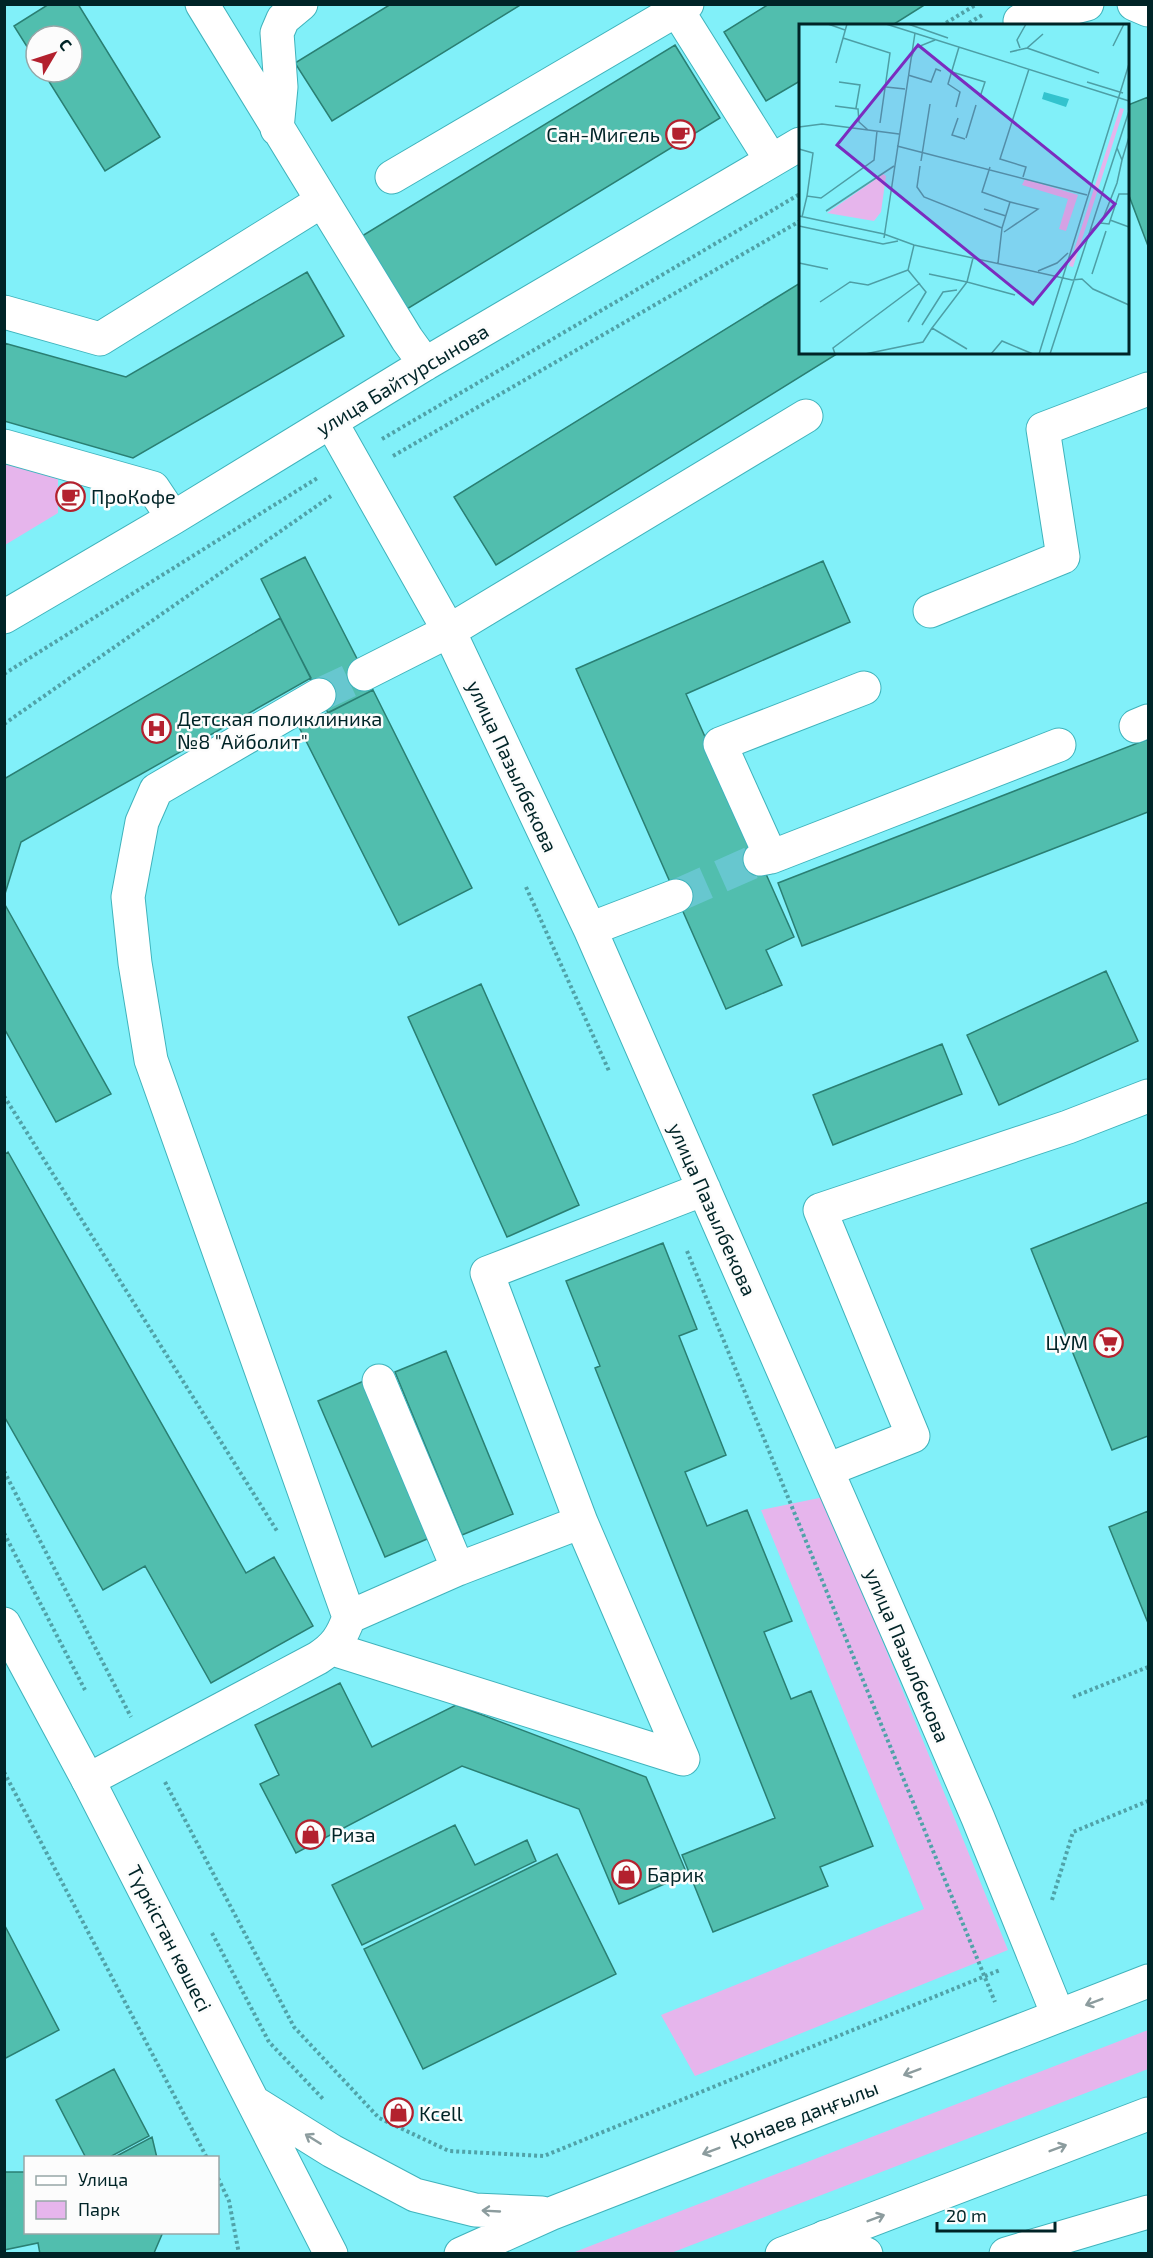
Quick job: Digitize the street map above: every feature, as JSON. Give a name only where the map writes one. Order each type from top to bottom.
[{"type":"street","points":[[202,4],[407,339],[425,364]]},
{"type":"street","points":[[278,129],[281,87],[277,33],[283,19],[301,4]]},
{"type":"street","points":[[1016,23],[1049,4]]},
{"type":"street","points":[[1016,23],[1087,4]]},
{"type":"street","points":[[1134,4],[1149,10]]},
{"type":"street","points":[[392,177],[682,7],[771,160]]},
{"type":"street","name":"улица Байтурсынова","points":[[4,617],[173,518],[425,364],[799,145]]},
{"type":"street","points":[[4,312],[100,339],[322,201]]},
{"type":"street","points":[[930,611],[1063,557],[1043,429],[1149,389]]},
{"type":"street","points":[[364,674],[449,631],[806,416]]},
{"type":"street","name":"улица Пазылбекова","points":[[330,422],[449,631],[590,929],[974,1807],[1058,2015]]},
{"type":"street","points":[[4,446],[153,488],[173,518]]},
{"type":"street","points":[[864,688],[720,744],[765,858],[1059,745]]},
{"type":"street","points":[[88,1780],[333,1649],[342,1636],[349,1617],[151,1060],[135,963],[128,897],[142,822],[156,790],[319,695]]},
{"type":"street","points":[[590,929],[676,896]]},
{"type":"street","points":[[827,1470],[913,1436],[820,1210],[1068,1127],[1149,1096]]},
{"type":"street","points":[[333,1649],[683,1759],[581,1522],[487,1273],[704,1190]]},
{"type":"street","points":[[379,1381],[458,1569]]},
{"type":"street","points":[[349,1617],[458,1569],[581,1522]]},
{"type":"street","name":"Түркістан көшесі","points":[[4,1624],[88,1780],[330,2253]]},
{"type":"street","name":"Қонаев даңғылы","points":[[461,2253],[550,2214],[1149,1981]]},
{"type":"street","points":[[255,2103],[332,2151],[415,2196],[475,2210],[550,2214]]},
{"type":"street","points":[[782,2253],[1149,2114]]},
{"type":"street","points":[[1006,2253],[1149,2212]]},
{"type":"street","points":[[825,2237],[866,2253]]},
{"type":"path","points":[[944,24],[976,4]]},
{"type":"path","points":[[4,674],[350,458],[799,195]]},
{"type":"path","points":[[332,495],[338,505]]},
{"type":"path","points":[[526,887],[609,1073]]},
{"type":"path","points":[[4,1096],[279,1535]]},
{"type":"path","points":[[668,1204],[996,2003]]},
{"type":"path","points":[[4,1471],[294,2027],[379,2118],[449,2151],[544,2156],[984,1976],[1040,1970]]},
{"type":"path","points":[[4,1533],[90,1700]]},
{"type":"path","points":[[1073,1697],[1149,1667]]},
{"type":"path","points":[[4,1772],[206,2156]]},
{"type":"path","points":[[1052,1900],[1073,1832],[1149,1801]]},
{"type":"path","points":[[209,1928],[269,2042],[330,2107]]},
{"type":"path","points":[[984,2007],[996,2003],[1040,1970]]},
{"type":"path","points":[[219,2180],[229,2201],[239,2253]]},
{"type":"green space","points":[[5,463],[58,479],[58,513],[5,545]]},
{"type":"green space","points":[[824,1497],[1008,1950],[695,2076],[661,2015],[924,1909],[761,1510]]},
{"type":"green space","points":[[1148,2030],[1148,2069],[671,2253],[572,2253]]},
{"type":"building","points":[[49,4],[78,4],[160,137],[105,171],[51,84],[84,84],[84,24],[24,24],[24,42],[14,26]]},
{"type":"building","points":[[391,4],[522,4],[332,121],[295,63]]},
{"type":"building","points":[[769,4],[926,4],[894,24],[799,24],[799,82],[766,101],[724,32]]},
{"type":"building","points":[[675,45],[720,118],[407,309],[362,236]]},
{"type":"building","points":[[1148,97],[1148,246],[1129,196],[1129,105]]},
{"type":"building","points":[[307,272],[344,336],[133,458],[4,421],[4,343],[126,377]]},
{"type":"building","points":[[799,284],[799,354],[837,354],[496,565],[454,497]]},
{"type":"building","points":[[305,557],[373,690],[328,713],[261,579]]},
{"type":"building","points":[[823,561],[850,622],[686,694],[794,937],[766,950],[782,985],[726,1009],[576,669]]},
{"type":"building","name":"Детская поликлиника №8 \"Айболит\"","points":[[280,618],[311,678],[21,842],[4,897],[4,779]]},
{"type":"building","points":[[373,690],[472,888],[399,925],[299,727]]},
{"type":"building","points":[[1148,739],[1148,812],[802,946],[778,883]]},
{"type":"building","points":[[4,903],[111,1094],[56,1122],[4,1028]]},
{"type":"building","points":[[1106,971],[1138,1041],[999,1105],[967,1035]]},
{"type":"building","points":[[481,984],[579,1205],[507,1237],[408,1017]]},
{"type":"building","points":[[942,1044],[962,1094],[833,1145],[813,1095]]},
{"type":"building","points":[[8,1152],[246,1573],[274,1557],[313,1626],[211,1683],[145,1566],[103,1590],[4,1416],[4,1155]]},
{"type":"building","name":"ЦУМ","points":[[1148,1202],[1148,1436],[1112,1450],[1031,1249]]},
{"type":"building","points":[[663,1243],[697,1329],[679,1336],[726,1455],[685,1472],[707,1526],[747,1510],[792,1621],[764,1632],[791,1699],[811,1691],[873,1846],[820,1867],[828,1886],[713,1932],[682,1855],[775,1818],[595,1368],[600,1366],[566,1281]]},
{"type":"building","points":[[446,1351],[513,1514],[462,1535],[395,1372]]},
{"type":"building","points":[[366,1380],[434,1536],[385,1557],[318,1401]]},
{"type":"building","points":[[1148,1511],[1148,1623],[1109,1527]]},
{"type":"building","points":[[340,1683],[372,1747],[456,1705],[646,1777],[687,1874],[619,1904],[579,1809],[462,1766],[296,1853],[260,1784],[279,1775],[255,1725]]},
{"type":"building","points":[[455,1825],[475,1865],[527,1840],[536,1861],[362,1945],[332,1885]]},
{"type":"building","points":[[557,1854],[616,1974],[423,2069],[364,1949]]},
{"type":"building","points":[[4,1924],[59,2030],[4,2059]]},
{"type":"building","points":[[114,2069],[149,2136],[112,2156],[85,2156],[56,2100]]},
{"type":"building","points":[[152,2137],[157,2156],[117,2156]]},
{"type":"building","points":[[4,2172],[24,2172],[24,2234],[162,2234],[154,2253],[40,2254],[38,2243],[4,2250]]},
{"type":"tunnel","points":[[319,695],[364,674]]},
{"type":"tunnel","points":[[676,896],[760,859]]},
{"type":"place","name":"Сан-Мигель","points":[[681,134]]},
{"type":"place","name":"ПроКофе","points":[[70,496]]},
{"type":"place","name":"Детская поликлиника №8 \"Айболит\"","points":[[156,729]]},
{"type":"place","name":"ЦУМ","points":[[1109,1342]]},
{"type":"place","name":"Риза","points":[[310,1834]]},
{"type":"place","name":"Барик","points":[[626,1874]]},
{"type":"place","name":"Kcell","points":[[398,2113]]}]
